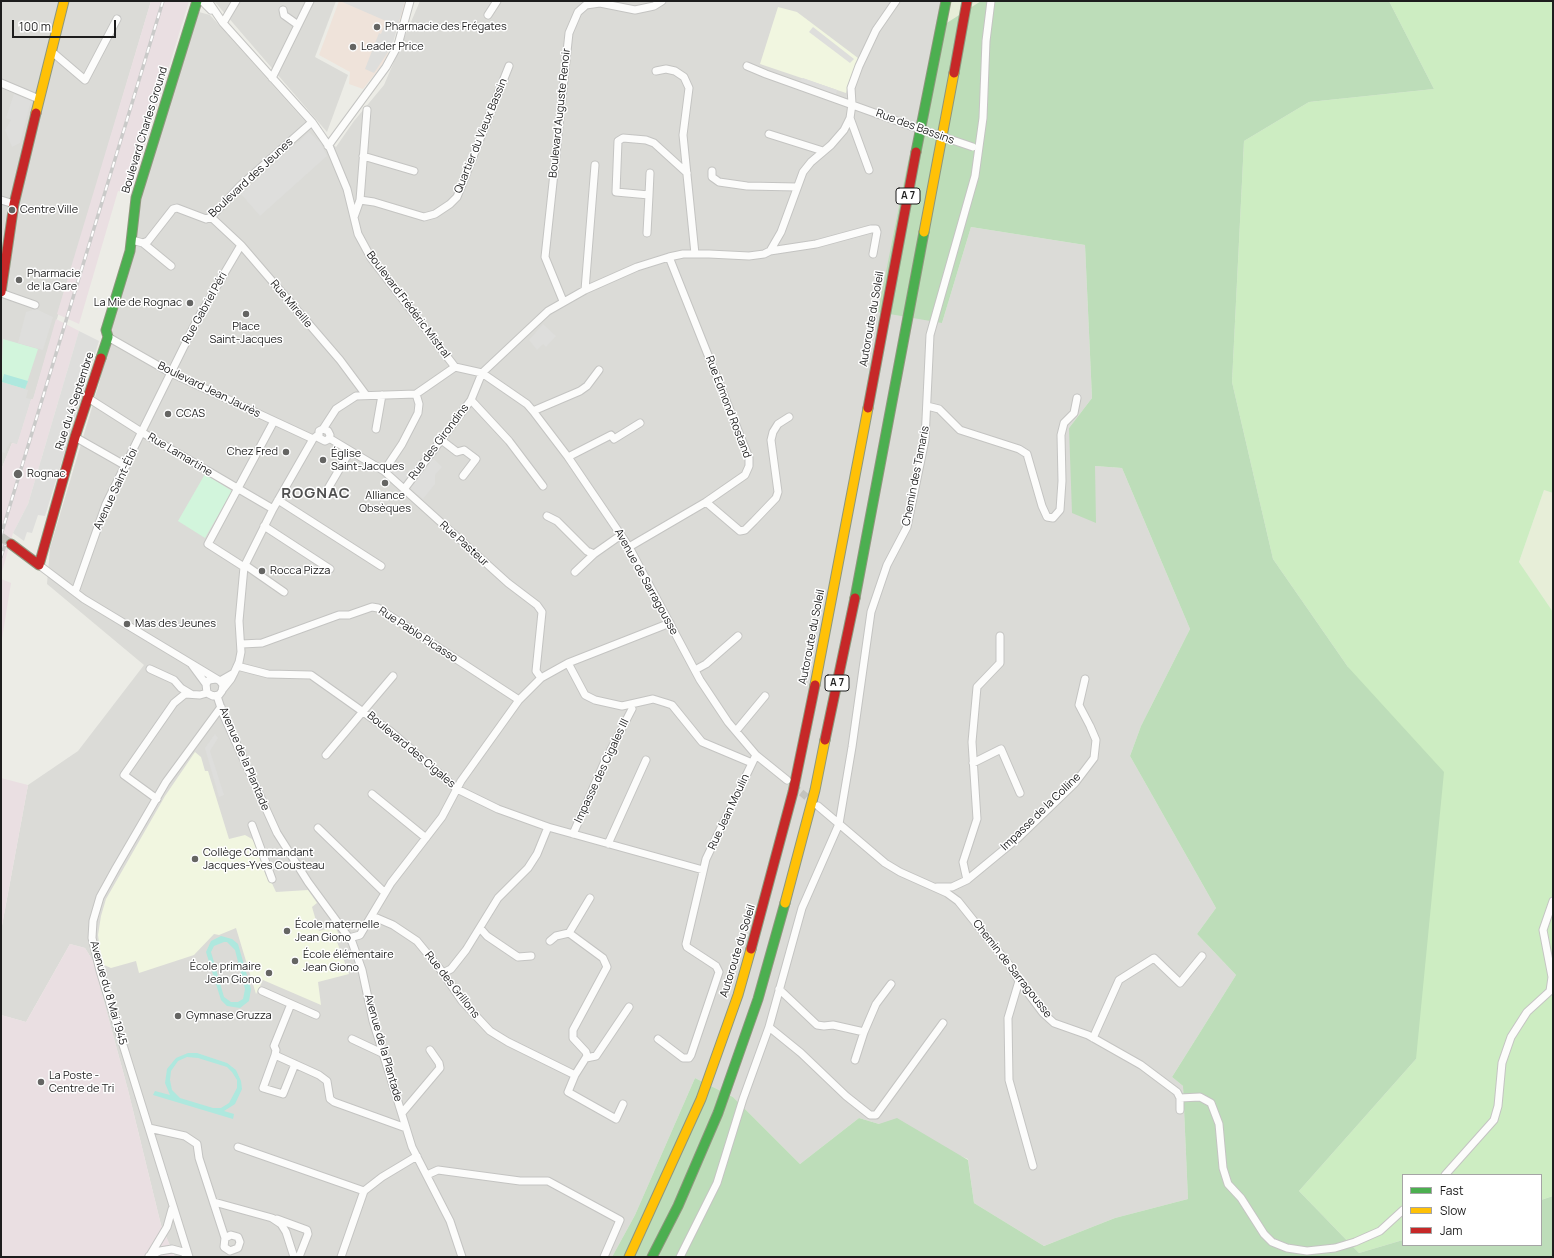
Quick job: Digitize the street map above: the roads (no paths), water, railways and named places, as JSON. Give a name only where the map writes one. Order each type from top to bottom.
[{"type":"main road","points":[[1,292],[4,244],[64,1]]},
{"type":"main road","name":"Boulevard Charles Ground","points":[[108,337],[106,330],[132,240],[136,198],[197,1]]},
{"type":"main road","points":[[930,83],[938,1]]},
{"type":"main road","name":"Autoroute du Soleil","points":[[629,1257],[704,1092],[738,995],[787,815],[838,570],[897,249],[946,1]]},
{"type":"main road","name":"A 7","points":[[652,1257],[678,1206],[726,1092],[768,963],[815,790],[865,552],[967,1]]},
{"type":"main road","points":[[951,88],[973,1]]},
{"type":"main road","name":"Rue du 4 Septembre","points":[[39,565],[75,437],[108,337]]},
{"type":"main road","points":[[11,544],[39,565]]},
{"type":"street","name":"Boulevard Frédéric Mistral","points":[[202,1],[222,21],[312,122],[328,146],[347,189],[363,246],[371,258],[455,367],[482,373]]},
{"type":"street","name":"Boulevard Frédéric Mistral","points":[[208,1],[222,21]]},
{"type":"street","points":[[222,21],[236,1]]},
{"type":"street","points":[[272,78],[310,1]]},
{"type":"street","points":[[488,15],[497,1]]},
{"type":"street","name":"Boulevard Auguste Renoir","points":[[564,301],[545,257],[569,33],[578,12],[586,5],[594,2],[635,10],[654,6],[662,1]]},
{"type":"street","points":[[770,251],[781,232],[797,187],[807,167],[844,130],[850,118],[852,104],[851,88],[866,49],[876,30],[896,1]]},
{"type":"street","name":"Chemin des Tamaris","points":[[680,1257],[717,1183],[742,1099],[769,1027],[802,908],[839,824],[852,747],[871,612],[887,565],[908,527],[925,440],[930,335],[974,176],[976,148],[983,118],[986,41],[991,1]]},
{"type":"street","points":[[328,146],[386,68],[398,45],[410,2]]},
{"type":"street","points":[[283,10],[284,16],[298,25]]},
{"type":"street","points":[[51,51],[85,80],[117,19]]},
{"type":"street","name":"Quartier du Vieux Bassin","points":[[360,200],[374,202],[424,217],[435,214],[450,204],[457,197],[509,66]]},
{"type":"street","name":"Rue des Bassins","points":[[747,66],[911,126],[976,148]]},
{"type":"street","points":[[656,71],[666,69],[675,71],[684,77],[689,88],[683,135],[694,254]]},
{"type":"street","points":[[1,83],[39,99]]},
{"type":"street","points":[[354,217],[360,200],[367,110]]},
{"type":"street","points":[[850,118],[869,170]]},
{"type":"street","name":"Boulevard des Jeunes","points":[[143,243],[148,241],[174,209],[180,209],[206,219],[211,217],[242,185],[312,122]]},
{"type":"street","points":[[769,134],[823,151]]},
{"type":"street","points":[[649,195],[616,192],[617,148],[618,142],[623,138],[646,140],[654,143],[687,173]]},
{"type":"street","points":[[363,156],[414,171]]},
{"type":"street","points":[[585,290],[595,165]]},
{"type":"street","points":[[712,171],[712,177],[719,182],[747,186],[797,187]]},
{"type":"street","points":[[647,233],[650,173]]},
{"type":"street","points":[[1,200],[14,204]]},
{"type":"street","name":"Rue Mireille","points":[[211,217],[241,245],[340,360],[366,395]]},
{"type":"street","points":[[482,373],[548,311],[585,290],[637,266],[669,257],[694,254],[749,256],[764,254],[770,251],[816,244],[871,228],[876,229],[877,232],[873,254]]},
{"type":"street","points":[[132,240],[143,243],[171,266]]},
{"type":"street","name":"Rue Gabriel Péri","points":[[142,433],[198,318],[241,245]]},
{"type":"street","name":"Rue Edmond Rostand","points":[[629,547],[706,502],[745,475],[749,466],[748,458],[669,257]]},
{"type":"street","points":[[1,292],[35,305]]},
{"type":"street","name":"Boulevard Jean Jaurès","points":[[108,337],[171,373],[274,422],[319,438],[323,441],[329,438]]},
{"type":"street","points":[[157,799],[124,775],[174,703],[185,694],[200,695],[207,693],[213,696],[218,696],[232,679],[241,640],[240,621],[244,567],[278,500],[319,431],[323,429],[336,409],[356,396],[416,394],[455,367]]},
{"type":"street","points":[[533,411],[580,391],[599,370]]},
{"type":"street","name":"Rue des Girondins","points":[[404,488],[471,400],[482,373]]},
{"type":"street","name":"Avenue de Sarragousse","points":[[482,373],[527,404],[568,457],[629,547],[695,670],[736,731],[756,755],[787,780]]},
{"type":"street","points":[[384,471],[402,444],[418,413],[419,404],[416,394]]},
{"type":"street","points":[[376,429],[382,395]]},
{"type":"street","name":"Rue Lamartine","points":[[88,398],[142,433],[273,510]]},
{"type":"street","points":[[927,406],[939,409],[960,430],[1019,449],[1027,454],[1042,506],[1047,517],[1053,518],[1060,510],[1062,481],[1061,436],[1064,423],[1074,413],[1077,398]]},
{"type":"street","points":[[471,400],[509,441],[543,486]]},
{"type":"street","points":[[706,502],[740,531],[746,530],[776,498],[778,492],[772,440],[773,432],[778,424],[789,417]]},
{"type":"street","points":[[274,422],[208,544],[244,567],[248,567],[284,592]]},
{"type":"street","points":[[568,457],[611,435],[614,439],[640,423]]},
{"type":"street","points":[[323,429],[328,431],[329,438]]},
{"type":"street","name":"Avenue Saint-Éloi","points":[[75,592],[100,518],[142,433]]},
{"type":"street","points":[[75,437],[126,466]]},
{"type":"street","name":"Rue Pasteur","points":[[329,438],[384,471],[508,583],[537,605],[542,612],[536,671],[541,678]]},
{"type":"street","points":[[440,439],[457,452],[464,450],[476,459],[463,476]]},
{"type":"street","points":[[326,492],[350,451]]},
{"type":"street","points":[[278,500],[380,566]]},
{"type":"street","points":[[547,516],[557,522],[587,551],[594,554]]},
{"type":"street","points":[[264,526],[330,569]]},
{"type":"street","points":[[575,572],[594,554],[621,535]]},
{"type":"street","points":[[39,565],[75,592],[218,680],[223,689]]},
{"type":"street","name":"Rue Pablo Picasso","points":[[241,640],[262,643],[339,615],[349,615],[372,607],[378,608],[519,700]]},
{"type":"street","points":[[349,938],[360,935],[385,893],[442,817],[457,789],[519,700],[541,678],[568,663],[670,623]]},
{"type":"street","points":[[695,670],[706,664],[738,636]]},
{"type":"street","points":[[967,880],[963,862],[977,820],[972,742],[977,687],[1000,663],[1000,636]]},
{"type":"street","points":[[189,661],[206,684],[207,693]]},
{"type":"street","points":[[568,663],[585,695],[595,700],[622,706],[653,699],[672,705],[702,742],[752,764]]},
{"type":"street","points":[[150,669],[174,680],[181,688],[192,694]]},
{"type":"street","points":[[206,684],[211,679],[218,680],[235,670]]},
{"type":"street","name":"Boulevard des Cigales","points":[[235,670],[268,674],[311,675],[362,710],[430,764],[457,789],[498,809],[548,827],[703,870]]},
{"type":"street","points":[[326,755],[362,710],[393,676]]},
{"type":"street","name":"Impasse de la Colline","points":[[934,887],[952,887],[967,880],[1018,838],[1075,783],[1094,758],[1096,740],[1079,705],[1085,679]]},
{"type":"street","name":"Avenue de la Plantade","points":[[218,696],[221,707],[277,833],[308,882],[349,938],[362,970],[373,1021],[412,1147],[450,1221],[462,1257]]},
{"type":"street","points":[[736,731],[766,696]]},
{"type":"street","name":"Avenue du 8 Mai 1945","points":[[188,1257],[100,971],[92,938],[93,921],[100,897],[166,782],[221,707]]},
{"type":"street","name":"Impasse des Cigales III","points":[[573,834],[606,761],[632,709]]},
{"type":"street","points":[[974,763],[1001,749],[1020,793]]},
{"type":"street","name":"Rue Jean Moulin","points":[[658,1039],[678,1056],[689,1058],[719,972],[716,966],[687,947],[686,944],[701,886],[703,870],[756,755]]},
{"type":"street","points":[[608,844],[646,760]]},
{"type":"street","points":[[372,794],[426,838]]},
{"type":"street","points":[[818,806],[839,824]]},
{"type":"street","name":"Chemin de Sarragousse","points":[[839,824],[885,863],[947,893],[958,901],[1010,966],[1019,982],[1043,1012],[1054,1023],[1093,1038],[1141,1065],[1177,1092],[1180,1098]]},
{"type":"street","points":[[252,825],[272,879]]},
{"type":"street","points":[[443,973],[451,969],[480,928],[498,898],[528,868],[534,859],[548,827]]},
{"type":"street","points":[[318,828],[385,893]]},
{"type":"street","points":[[550,941],[556,936],[569,933],[590,898]]},
{"type":"street","points":[[1446,1174],[1494,1120],[1498,1106],[1502,1063],[1511,1037],[1527,1012],[1550,991],[1552,977],[1543,930],[1553,901]]},
{"type":"street","name":"Rue des Grillons","points":[[372,916],[393,925],[417,941],[443,973],[462,1001],[490,1031],[508,1042],[575,1075]]},
{"type":"street","points":[[480,928],[487,936],[518,957],[531,956]]},
{"type":"street","points":[[569,933],[603,958],[607,967],[573,1030],[573,1038],[586,1052],[586,1058],[575,1075],[568,1092],[616,1119],[623,1104]]},
{"type":"street","points":[[1093,1038],[1119,980],[1154,958],[1180,983],[1202,956]]},
{"type":"street","points":[[1019,982],[1008,1018],[1010,1080],[1033,1166]]},
{"type":"street","points":[[855,1060],[864,1032],[876,1004],[891,984]]},
{"type":"street","points":[[779,989],[817,1025],[833,1025],[864,1032]]},
{"type":"street","points":[[262,990],[316,1015]]},
{"type":"street","points":[[291,1004],[274,1046],[276,1050],[263,1088],[283,1094],[294,1064]]},
{"type":"street","points":[[586,1058],[596,1056],[629,1007]]},
{"type":"street","points":[[769,1027],[801,1053],[846,1096],[870,1115],[876,1115],[943,1024]]},
{"type":"street","points":[[352,1039],[384,1054]]},
{"type":"street","points":[[402,1113],[440,1068],[439,1063],[430,1050]]},
{"type":"street","points":[[274,1055],[320,1075],[327,1081],[330,1099],[334,1102],[406,1128]]},
{"type":"street","points":[[1180,1110],[1180,1098],[1200,1097],[1211,1103],[1219,1124],[1228,1184],[1244,1202],[1264,1234],[1272,1242],[1287,1248],[1306,1251],[1335,1248],[1355,1242],[1380,1231],[1402,1211]]},
{"type":"street","points":[[149,1128],[185,1136],[197,1144],[199,1158],[225,1238]]},
{"type":"street","points":[[238,1147],[364,1191]]},
{"type":"street","points":[[341,1257],[364,1191],[382,1176],[417,1156]]},
{"type":"street","points":[[427,1175],[438,1170],[520,1181],[548,1181],[620,1220],[604,1257]]},
{"type":"street","points":[[214,1202],[272,1218],[307,1230],[308,1234],[299,1257]]},
{"type":"street","points":[[149,1257],[171,1218],[172,1205]]},
{"type":"street","points":[[272,1218],[281,1224],[286,1232],[294,1257]]},
{"type":"street","points":[[149,1257],[160,1251],[172,1249],[183,1252],[188,1257]]},
{"type":"tunnel","points":[[1,537],[11,544]]},
{"type":"tunnel","points":[[793,786],[813,802]]},
{"type":"railway","points":[[1,535],[163,1]]},
{"type":"railway","points":[[1,557],[5,545]]},
{"type":"place","name":"Pharmacie des Frégates","points":[[377,27]]},
{"type":"place","name":"Leader Price","points":[[353,47]]},
{"type":"place","name":"Centre Ville","points":[[12,210]]},
{"type":"place","name":"Pharmacie de la Gare","points":[[19,280]]},
{"type":"place","name":"La Mie de Rognac","points":[[190,303]]},
{"type":"place","name":"Place Saint-Jacques","points":[[246,314]]},
{"type":"place","name":"CCAS","points":[[168,414]]},
{"type":"place","name":"Chez Fred","points":[[286,452]]},
{"type":"place","name":"Église Saint-Jacques","points":[[323,460]]},
{"type":"place","name":"Rognac","points":[[18,474]]},
{"type":"place","name":"Alliance Obsèques","points":[[385,483]]},
{"type":"place","name":"Rocca Pizza","points":[[262,571]]},
{"type":"place","name":"Mas des Jeunes","points":[[127,624]]},
{"type":"place","name":"Collège Commandant Jacques-Yves Cousteau","points":[[195,859]]},
{"type":"place","name":"École maternelle Jean Giono","points":[[287,931]]},
{"type":"place","name":"École élémentaire Jean Giono","points":[[295,961]]},
{"type":"place","name":"École primaire Jean Giono","points":[[269,973]]},
{"type":"place","name":"Gymnase Gruzza","points":[[178,1016]]},
{"type":"place","name":"La Poste - Centre de Tri","points":[[41,1082]]},
{"type":"district","name":"ROGNAC","points":[[316,494]]}]
